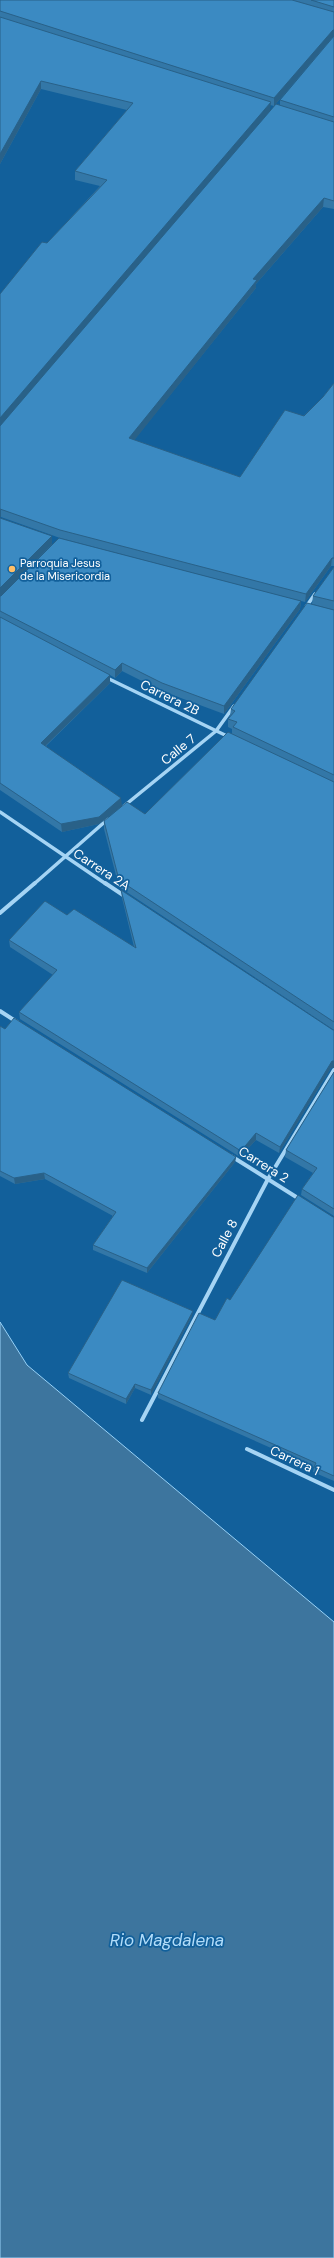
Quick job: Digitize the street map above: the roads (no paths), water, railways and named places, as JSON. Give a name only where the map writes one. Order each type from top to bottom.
[{"type":"street","points":[[301,613],[318,590]]},
{"type":"street","name":"Carrera 2B","points":[[97,673],[236,740]]},
{"type":"street","name":"Calle 7","points":[[118,811],[216,731],[238,700]]},
{"type":"street","name":"Carrera 2A","points":[[0,812],[130,899]]},
{"type":"street","points":[[0,913],[112,816]]},
{"type":"street","points":[[0,1011],[20,1024]]},
{"type":"street","name":"Calle 8","points":[[142,1420],[268,1179],[334,1070]]},
{"type":"street","name":"Carrera 2","points":[[228,1154],[308,1204]]},
{"type":"street","name":"Carrera 1","points":[[248,1449],[334,1490]]},
{"type":"water","name":"Rio Magdalena","points":[[0,1322],[27,1365],[334,1622],[334,2258],[0,2258]]},
{"type":"place","name":"Parroquia Jesus de la Misericordia","points":[[12,569]]}]
